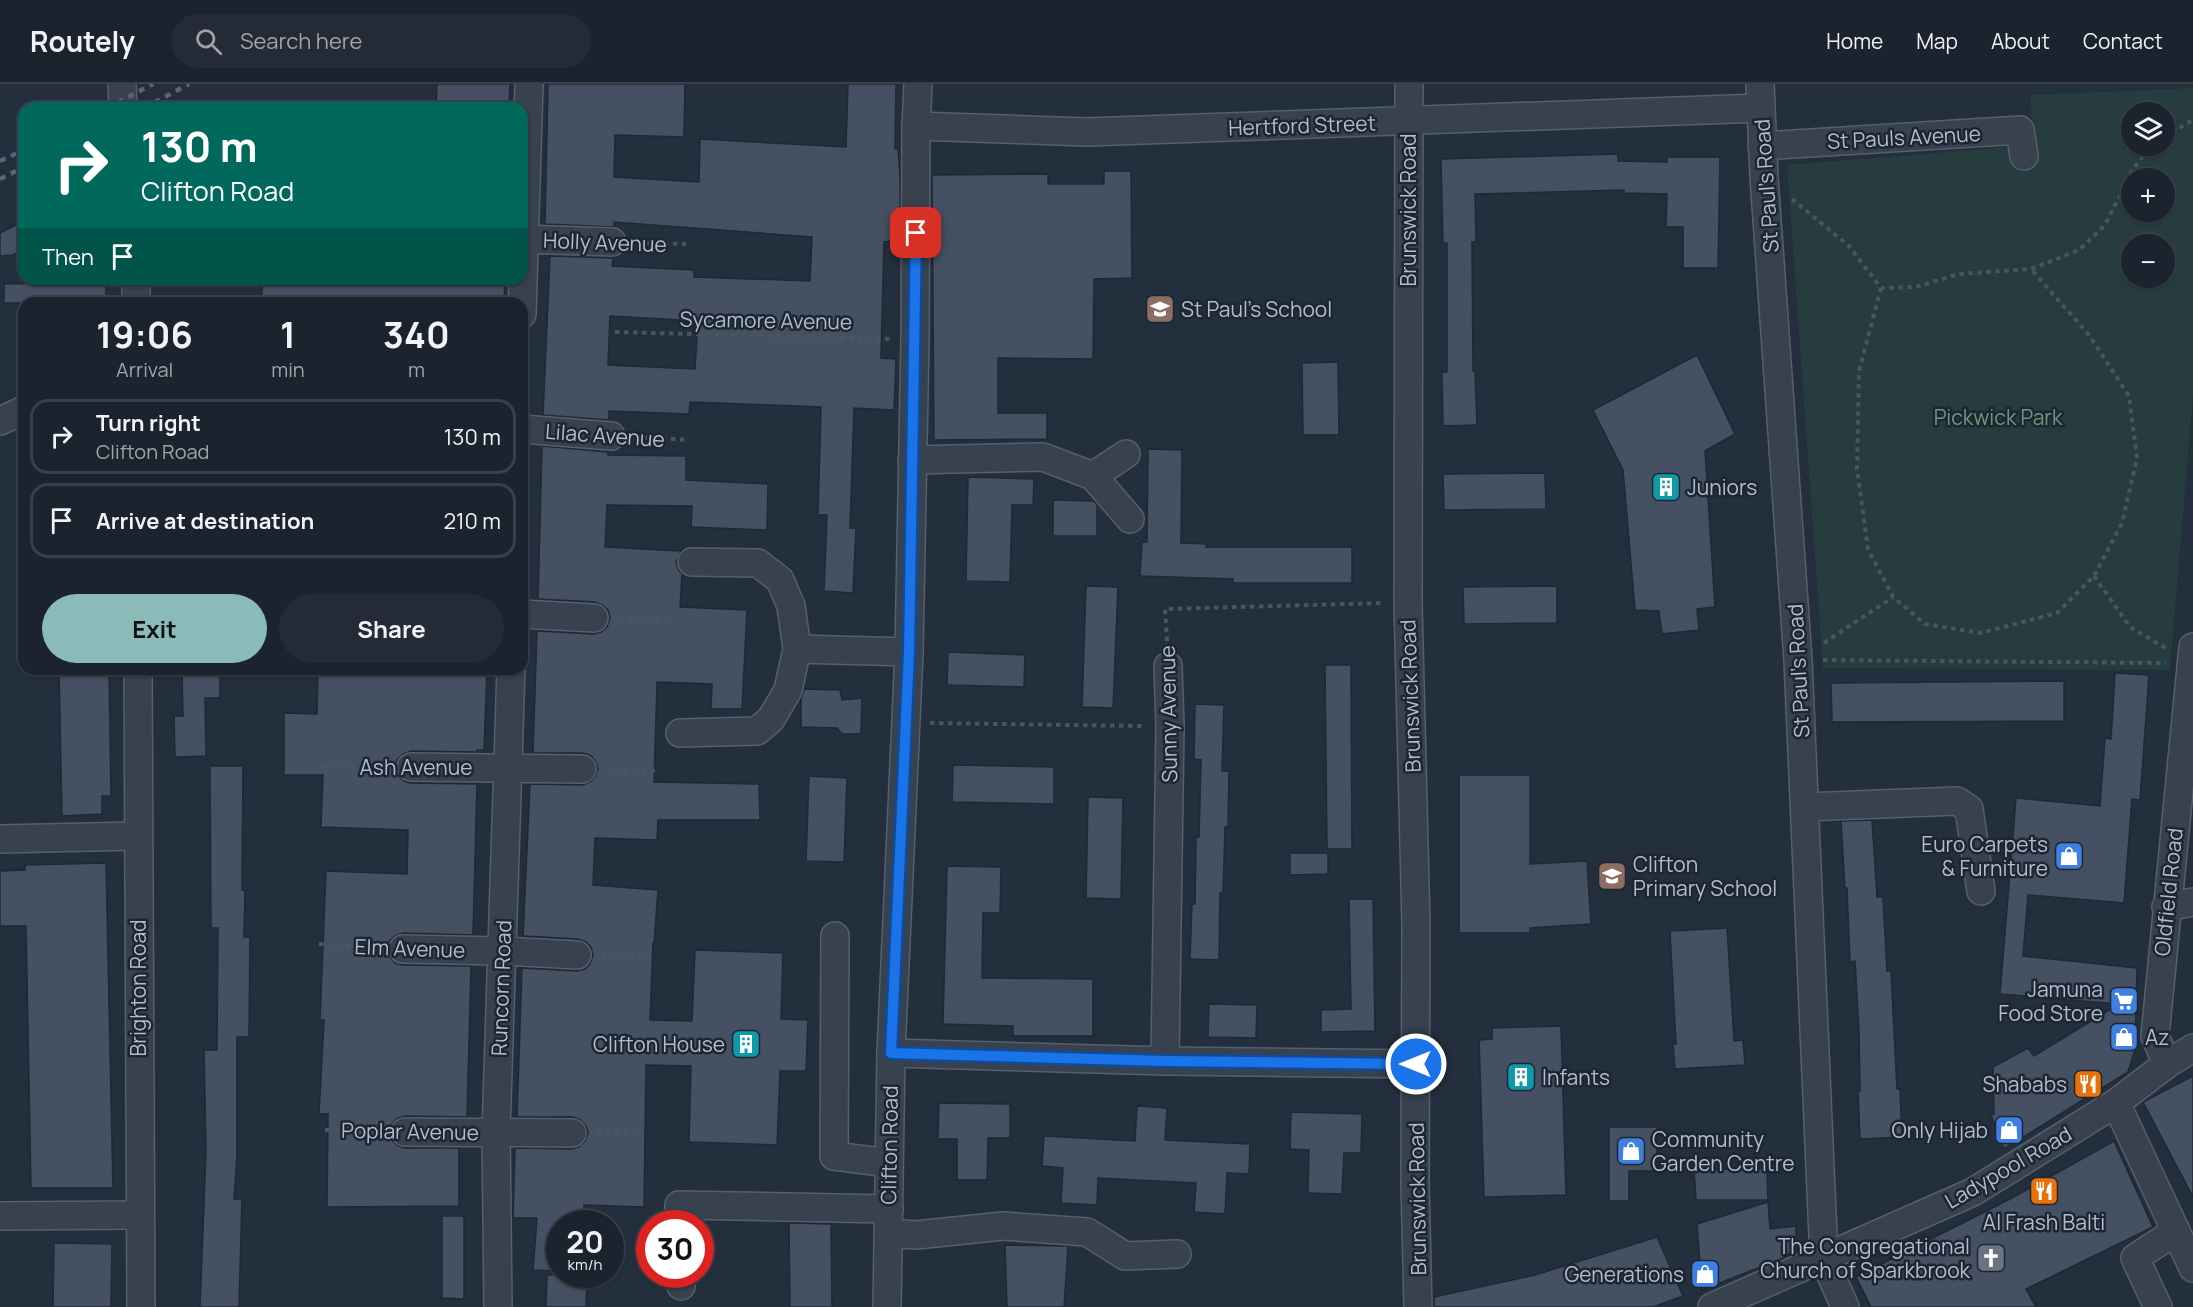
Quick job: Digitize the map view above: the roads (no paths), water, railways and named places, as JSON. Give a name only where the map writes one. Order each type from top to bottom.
[{"type":"street","points":[[122,84],[123,102]]},
{"type":"street","points":[[528,110],[529,84]]},
{"type":"street","name":"Clifton Road","points":[[887,1307],[891,1053],[904,723],[909,652],[918,84]]},
{"type":"street","name":"Brunswick Road","points":[[1409,84],[1407,603],[1416,925],[1415,1182],[1418,1307]]},
{"type":"street","name":"Hertford Street","points":[[916,126],[1086,132],[1408,121],[1761,96]]},
{"type":"street","name":"St Paul's Road","points":[[1761,96],[1764,177],[1798,660],[1824,1259]]},
{"type":"street","name":"St Pauls Avenue","points":[[1762,146],[2020,130],[2024,156]]},
{"type":"street","name":"Holly Avenue","points":[[528,239],[612,242]]},
{"type":"street","points":[[0,421],[18,413]]},
{"type":"street","name":"Lilac Avenue","points":[[528,429],[610,435]]},
{"type":"street","points":[[1093,476],[1126,454]]},
{"type":"street","points":[[912,460],[1043,457],[1093,476],[1130,519]]},
{"type":"street","points":[[680,733],[757,731],[771,718],[788,690],[797,649],[791,606],[780,580],[758,563],[692,562]]},
{"type":"street","points":[[528,614],[594,618]]},
{"type":"street","points":[[797,649],[909,652]]},
{"type":"street","name":"Oldfield Road","points":[[2167,1064],[2155,1036],[2192,655]]},
{"type":"street","name":"Sunny Avenue","points":[[1165,1061],[1170,726],[1168,666]]},
{"type":"street","name":"Brighton Road","points":[[138,675],[141,1307]]},
{"type":"street","name":"Runcorn Road","points":[[492,1306],[511,675]]},
{"type":"street","name":"Ash Avenue","points":[[411,767],[582,769]]},
{"type":"street","points":[[1805,807],[1957,801],[1969,809],[1981,891]]},
{"type":"street","points":[[0,839],[137,836]]},
{"type":"street","points":[[2166,907],[2193,902]]},
{"type":"street","points":[[835,936],[834,1156],[890,1163]]},
{"type":"street","name":"Elm Avenue","points":[[403,949],[577,955]]},
{"type":"street","name":"Ladypool Road","points":[[1712,1307],[1973,1192],[2116,1103],[2167,1064],[2193,1048]]},
{"type":"street","points":[[891,1053],[1165,1061],[1416,1064]]},
{"type":"street","points":[[2116,1103],[2193,1268]]},
{"type":"street","name":"Poplar Avenue","points":[[405,1132],[572,1133]]},
{"type":"street","points":[[679,1210],[679,1205],[888,1221],[916,1235],[1003,1226],[1087,1232],[1125,1256],[1177,1254]]},
{"type":"street","points":[[0,1216],[139,1215]]},
{"type":"street","points":[[2158,1307],[2135,1258],[2176,1231]]},
{"type":"street","points":[[1824,1259],[1845,1307]]},
{"type":"railway","points":[[118,102],[153,84]]},
{"type":"railway","points":[[155,102],[189,84]]},
{"type":"railway","points":[[0,161],[18,153]]},
{"type":"railway","points":[[0,179],[18,170]]},
{"type":"place","name":"St Paul's School","points":[[1160,309]]},
{"type":"place","name":"Juniors","points":[[1666,487]]},
{"type":"place","name":"Euro Carpets & Furniture","points":[[2069,856]]},
{"type":"place","name":"Clifton Primary School","points":[[1612,876]]},
{"type":"place","name":"Jamuna Food Store","points":[[2124,1001]]},
{"type":"place","name":"Az","points":[[2124,1037]]},
{"type":"place","name":"Clifton House","points":[[746,1044]]},
{"type":"place","name":"Infants","points":[[1521,1077]]},
{"type":"place","name":"Shababs","points":[[2088,1084]]},
{"type":"place","name":"Only Hijab","points":[[2009,1130]]},
{"type":"place","name":"Community Garden Centre","points":[[1631,1151]]},
{"type":"place","name":"Al Frash Balti","points":[[2044,1191]]},
{"type":"place","name":"The Congregational Church of Sparkbrook","points":[[1991,1258]]},
{"type":"place","name":"Generations","points":[[1705,1274]]},
{"type":"park label","name":"Pickwick Park","points":[[1998,417]]}]
